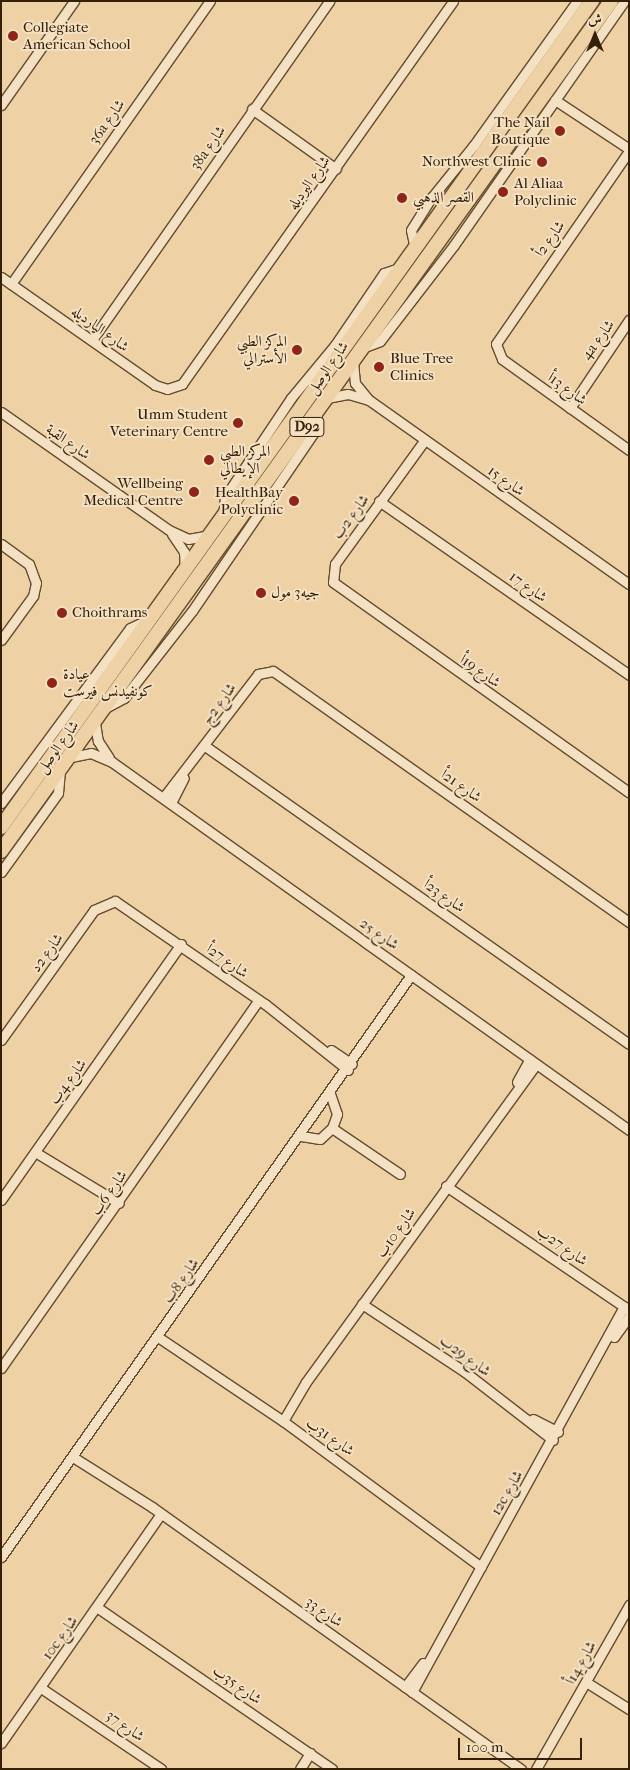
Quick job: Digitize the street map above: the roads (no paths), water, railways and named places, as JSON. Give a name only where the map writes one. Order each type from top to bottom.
[{"type":"main road","name":"شارع الوصل","points":[[1,827],[592,1]]},
{"type":"main road","name":"شارع الوصل","points":[[1,851],[107,707],[611,1]]},
{"type":"street","name":"36a شارع","points":[[6,280],[27,259],[210,1]]},
{"type":"street","name":"38a شارع","points":[[90,338],[329,1]]},
{"type":"street","name":"شارع اليرديله","points":[[186,380],[453,1]]},
{"type":"street","points":[[415,250],[410,230],[432,197],[470,152],[577,1]]},
{"type":"street","points":[[362,348],[380,341],[555,100],[624,1]]},
{"type":"street","points":[[1,105],[70,3]]},
{"type":"street","points":[[555,100],[629,150]]},
{"type":"street","points":[[254,107],[338,166]]},
{"type":"street","name":"شارع 2أ","points":[[496,344],[629,150]]},
{"type":"street","name":"شارع اليارديله","points":[[6,280],[155,385],[172,388],[186,380]]},
{"type":"street","name":"4a شارع","points":[[567,406],[629,320]]},
{"type":"street","name":"شارع 13أ","points":[[496,344],[502,359],[629,450]]},
{"type":"street","name":"شارع 15","points":[[353,361],[355,383],[369,400],[629,584]]},
{"type":"street","name":"شارع 15","points":[[327,398],[348,394],[369,400]]},
{"type":"street","name":"شارع القبة","points":[[1,412],[169,530],[188,539],[211,534]]},
{"type":"street","name":"شارع 2ب","points":[[335,564],[422,439]]},
{"type":"street","name":"شارع 17","points":[[381,499],[629,675]]},
{"type":"street","name":"شارع القبة","points":[[169,530],[182,548],[185,572]]},
{"type":"street","points":[[1,544],[29,564],[36,577],[33,596],[1,640]]},
{"type":"street","name":"شارع 19أ","points":[[335,564],[332,578],[338,588],[629,792]]},
{"type":"street","points":[[1,803],[130,628],[151,618]]},
{"type":"street","name":"شارع 2ج","points":[[163,798],[190,767],[258,674],[277,673]]},
{"type":"street","name":"شارع 21أ","points":[[277,673],[629,922]]},
{"type":"street","name":"شارع 25","points":[[95,723],[99,745],[112,762]]},
{"type":"street","name":"شارع 23أ","points":[[207,744],[629,1044]]},
{"type":"street","name":"شارع 25","points":[[71,757],[91,753],[112,762],[629,1130]]},
{"type":"street","name":"شارع 2ج","points":[[171,803],[190,767]]},
{"type":"street","points":[[1,872],[58,793],[60,772]]},
{"type":"street","name":"شارع 2د","points":[[1,1040],[94,910],[110,901],[125,904]]},
{"type":"street","name":"شارع 27أ","points":[[125,904],[350,1067]]},
{"type":"street","name":"شارع 4ب","points":[[1,1200],[184,946]]},
{"type":"street","name":"شارع 8ب","points":[[1,1557],[414,976]]},
{"type":"street","name":"شارع 6ب","points":[[1,1368],[262,1002]]},
{"type":"street","name":"شارع 10ب","points":[[280,1419],[533,1062]]},
{"type":"street","points":[[301,1136],[320,1138],[332,1128],[338,1114],[330,1094]]},
{"type":"street","points":[[332,1128],[400,1174]]},
{"type":"street","points":[[37,1149],[117,1206]]},
{"type":"street","name":"شارع 27ب","points":[[448,1183],[626,1308]]},
{"type":"street","name":"شارع 29ب","points":[[364,1301],[555,1436]]},
{"type":"street","name":"12c شارع","points":[[409,1689],[483,1563],[626,1308]]},
{"type":"street","name":"12c شارع","points":[[602,1353],[629,1316]]},
{"type":"street","name":"شارع 31ب","points":[[160,1334],[483,1563]]},
{"type":"street","name":"شارع 33","points":[[75,1454],[521,1769]]},
{"type":"street","name":"10c شارع","points":[[1,1744],[164,1516]]},
{"type":"street","name":"شارع 14أ","points":[[536,1769],[629,1605]]},
{"type":"street","name":"شارع 35ب","points":[[100,1606],[332,1769]]},
{"type":"street","points":[[584,1685],[626,1707]]},
{"type":"street","name":"شارع 37","points":[[43,1686],[161,1769]]},
{"type":"street","name":"شارع 14أ","points":[[529,1769],[556,1733]]},
{"type":"street","points":[[300,1769],[312,1755]]},
{"type":"street","points":[[306,1769],[312,1755]]},
{"type":"place","name":"Collegiate American School","points":[[13,36]]},
{"type":"place","name":"The Nail Boutique","points":[[560,131]]},
{"type":"place","name":"Northwest Clinic","points":[[542,162]]},
{"type":"place","name":"Al Aliaa Polyclinic","points":[[503,192]]},
{"type":"place","name":"القصر الذهبي","points":[[402,198]]},
{"type":"place","name":"المركز الطبي الأسترالي","points":[[297,350]]},
{"type":"place","name":"Blue Tree Clinics","points":[[379,367]]},
{"type":"place","name":"Umm Student Veterinary Centre","points":[[238,423]]},
{"type":"place","name":"المركز الطبي الإيطالي","points":[[209,460]]},
{"type":"place","name":"Wellbeing Medical Centre","points":[[194,492]]},
{"type":"place","name":"HealthBay Polyclinic","points":[[294,501]]},
{"type":"place","name":"جيه3 مول","points":[[261,593]]},
{"type":"place","name":"Choithrams","points":[[62,613]]},
{"type":"place","name":"عيادة كونفيدنس فيرست","points":[[52,683]]}]
